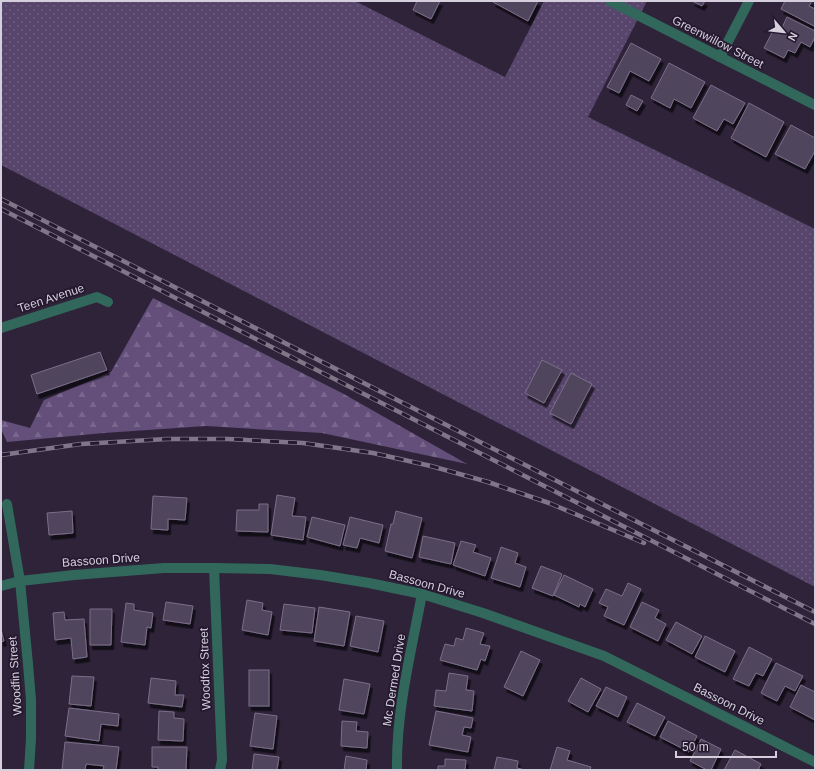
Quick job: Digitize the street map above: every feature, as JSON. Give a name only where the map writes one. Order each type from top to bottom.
[{"type":"street","name":"Greenwillow Street","points":[[610,1],[815,105]]},
{"type":"street","points":[[720,58],[749,1]]},
{"type":"street","name":"Teen Avenue","points":[[1,328],[97,297],[108,302]]},
{"type":"street","name":"Woodfin Street","points":[[7,504],[20,581],[31,700],[32,739],[29,770]]},
{"type":"street","name":"Bassoon Drive","points":[[1,586],[20,581],[74,575],[164,568],[270,569],[320,575],[422,594],[482,613],[604,656],[815,762]]},
{"type":"street","name":"Woodfox Street","points":[[214,568],[222,760],[220,770]]},
{"type":"street","name":"Mc Dermed Drive","points":[[397,770],[397,752],[402,705],[422,594]]},
{"type":"shaded area","points":[[1,1],[355,1],[505,77],[544,1],[647,1],[588,117],[815,229],[815,587],[1,165]]},
{"type":"green space","points":[[153,298],[342,393],[467,464],[322,433],[206,426],[7,442],[1,429],[1,420],[30,428],[44,400],[111,372]]},
{"type":"building","points":[[417,1],[440,1],[431,19],[413,10]]},
{"type":"building","points":[[538,1],[528,21],[493,2]]},
{"type":"building","points":[[692,1],[705,1],[702,6]]},
{"type":"building","points":[[785,1],[812,1],[809,6],[815,9],[815,25],[814,26],[781,9]]},
{"type":"building","points":[[787,17],[815,31],[815,37],[810,47],[801,42],[795,53],[788,50],[784,58],[764,48],[773,31],[779,34]]},
{"type":"building","points":[[631,43],[661,59],[649,81],[630,71],[619,93],[607,87]]},
{"type":"building","points":[[669,63],[705,82],[691,108],[674,99],[670,108],[651,98]]},
{"type":"building","points":[[711,85],[745,103],[733,124],[724,119],[717,131],[693,118]]},
{"type":"building","points":[[631,95],[643,101],[637,111],[626,105]]},
{"type":"building","points":[[749,103],[784,122],[766,157],[731,138]]},
{"type":"building","points":[[791,125],[815,138],[815,151],[805,169],[775,154]]},
{"type":"building","points":[[100,352],[107,370],[37,394],[31,375]]},
{"type":"building","points":[[542,360],[562,370],[544,403],[525,393]]},
{"type":"building","points":[[571,373],[592,384],[571,424],[550,413]]},
{"type":"building","points":[[277,495],[295,498],[292,516],[306,517],[303,540],[271,535]]},
{"type":"building","points":[[153,496],[187,498],[185,520],[168,519],[168,530],[151,529]]},
{"type":"building","points":[[259,504],[268,504],[268,532],[236,531],[237,510],[259,510]]},
{"type":"building","points":[[72,511],[73,533],[49,535],[47,513]]},
{"type":"building","points":[[396,511],[422,518],[412,558],[385,551],[391,524],[393,524]]},
{"type":"building","points":[[312,517],[345,525],[340,546],[307,537]]},
{"type":"building","points":[[350,517],[383,525],[379,543],[360,538],[357,548],[343,545]]},
{"type":"building","points":[[423,536],[455,543],[451,564],[419,557]]},
{"type":"building","points":[[461,541],[476,545],[473,552],[491,558],[485,576],[453,565]]},
{"type":"building","points":[[501,547],[518,553],[515,563],[526,567],[520,587],[491,578]]},
{"type":"building","points":[[541,566],[562,574],[553,596],[532,588]]},
{"type":"building","points":[[564,575],[593,589],[585,607],[580,604],[579,607],[554,595]]},
{"type":"building","points":[[628,583],[641,589],[624,625],[604,616],[608,607],[599,603],[606,589],[622,596]]},
{"type":"building","points":[[247,600],[263,603],[262,610],[272,612],[268,635],[242,630]]},
{"type":"building","points":[[166,602],[193,606],[190,624],[163,620]]},
{"type":"building","points":[[642,602],[659,610],[655,618],[666,624],[658,641],[630,627]]},
{"type":"building","points":[[126,603],[134,604],[134,610],[153,613],[151,628],[147,627],[145,645],[121,642]]},
{"type":"building","points":[[284,604],[315,608],[312,633],[280,630]]},
{"type":"building","points":[[319,607],[350,612],[344,646],[314,641]]},
{"type":"building","points":[[90,609],[112,609],[111,645],[90,645]]},
{"type":"building","points":[[64,612],[65,620],[84,619],[87,657],[73,659],[71,638],[55,640],[53,613]]},
{"type":"building","points":[[356,616],[384,621],[378,652],[350,646]]},
{"type":"building","points":[[676,622],[702,636],[692,654],[666,640]]},
{"type":"building","points":[[466,628],[484,633],[480,644],[490,646],[485,661],[481,659],[477,670],[440,660],[445,644],[454,646],[456,638],[463,640]]},
{"type":"building","points":[[1,629],[4,641],[1,642]]},
{"type":"building","points":[[705,636],[735,651],[725,672],[695,657]]},
{"type":"building","points":[[749,647],[772,659],[763,676],[756,673],[749,686],[733,679]]},
{"type":"building","points":[[521,651],[540,660],[523,696],[504,687]]},
{"type":"building","points":[[776,663],[803,676],[795,691],[785,686],[777,701],[761,693]]},
{"type":"building","points":[[249,670],[269,670],[269,706],[249,706]]},
{"type":"building","points":[[449,673],[468,676],[466,690],[474,691],[472,711],[434,706],[436,690],[446,691]]},
{"type":"building","points":[[72,676],[94,677],[91,706],[69,704]]},
{"type":"building","points":[[151,678],[176,681],[175,695],[184,695],[182,707],[148,703]]},
{"type":"building","points":[[581,678],[601,689],[588,712],[568,701]]},
{"type":"building","points":[[344,679],[370,684],[364,714],[339,710]]},
{"type":"building","points":[[801,685],[815,692],[815,720],[790,707]]},
{"type":"building","points":[[606,687],[627,697],[618,717],[596,706]]},
{"type":"building","points":[[637,703],[665,717],[655,736],[627,722]]},
{"type":"building","points":[[69,708],[119,714],[118,726],[101,724],[99,741],[65,736]]},
{"type":"building","points":[[159,711],[174,712],[174,718],[184,719],[183,741],[158,740]]},
{"type":"building","points":[[436,711],[473,718],[471,728],[464,727],[462,735],[471,737],[468,752],[429,745]]},
{"type":"building","points":[[255,713],[277,716],[273,749],[250,746]]},
{"type":"building","points":[[342,721],[357,722],[356,731],[368,732],[367,748],[341,746]]},
{"type":"building","points":[[668,721],[697,736],[689,752],[660,737]]},
{"type":"building","points":[[701,739],[721,749],[711,770],[707,770],[690,761]]},
{"type":"building","points":[[65,742],[119,747],[116,770],[103,770],[104,766],[86,764],[85,770],[62,770]]},
{"type":"building","points":[[152,747],[187,747],[186,770],[158,770],[158,767],[152,767]]},
{"type":"building","points":[[557,747],[570,751],[567,760],[591,767],[590,770],[550,770]]},
{"type":"building","points":[[735,750],[761,764],[758,770],[724,770]]},
{"type":"building","points":[[254,754],[279,757],[277,770],[252,770]]},
{"type":"building","points":[[346,756],[367,760],[366,770],[344,770]]},
{"type":"building","points":[[497,757],[518,761],[517,768],[525,770],[494,770]]},
{"type":"building","points":[[445,759],[466,760],[465,770],[438,770],[438,766],[445,766]]},
{"type":"railway","points":[[1,199],[815,612]]},
{"type":"railway","points":[[1,209],[815,624]]},
{"type":"railway","points":[[1,455],[81,444],[167,439],[228,439],[303,443],[373,453],[431,466],[488,482],[549,503],[644,543]]}]
